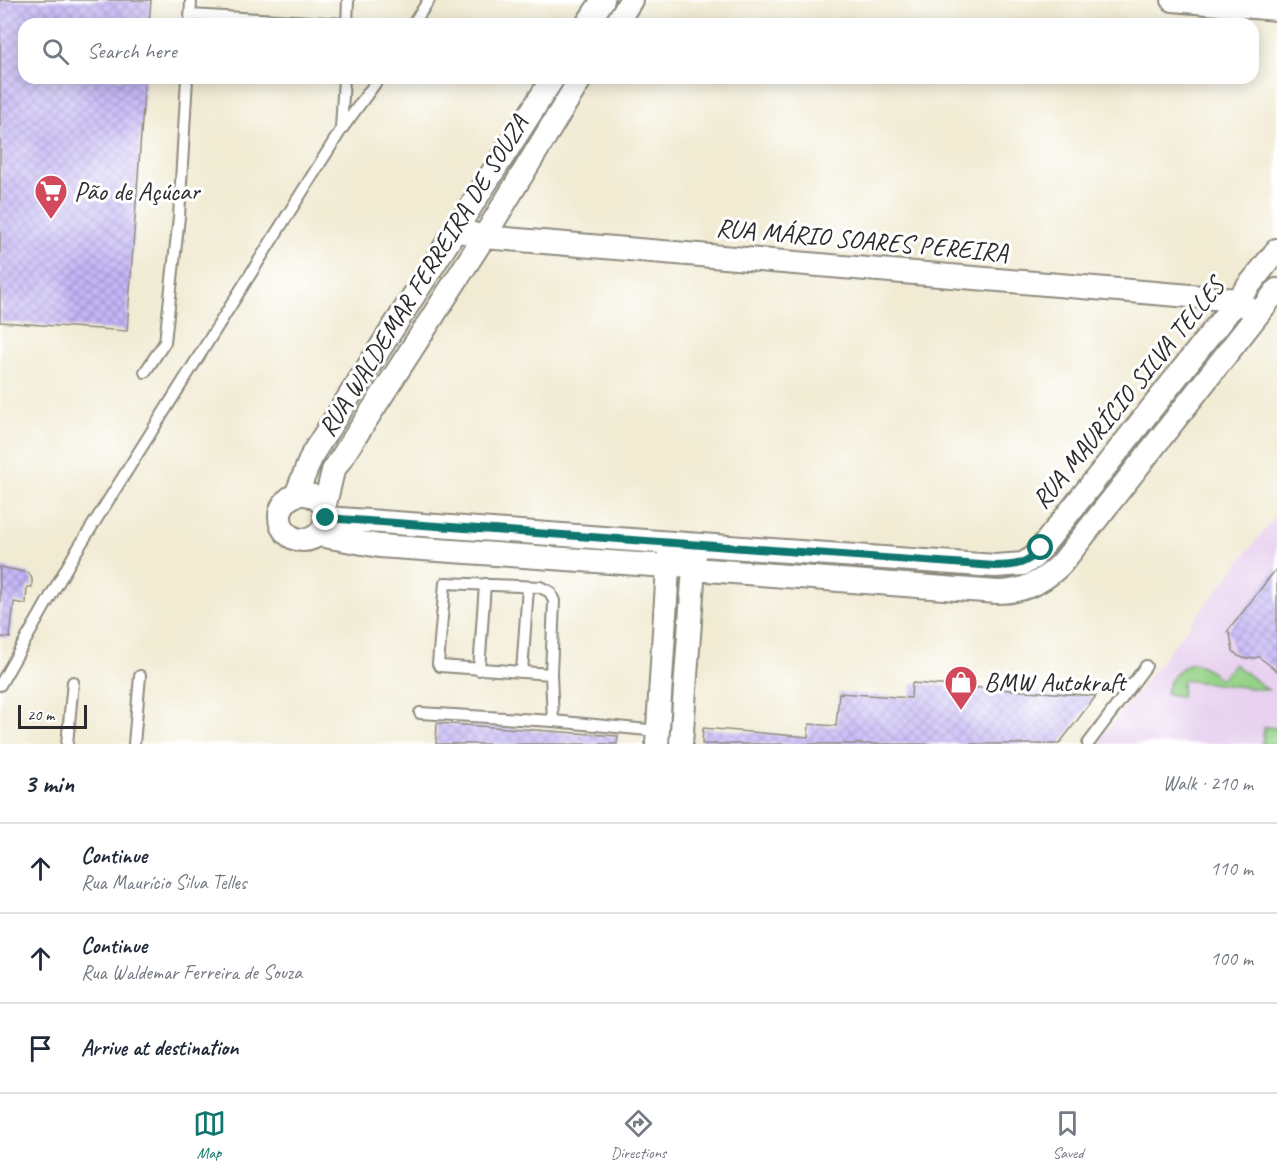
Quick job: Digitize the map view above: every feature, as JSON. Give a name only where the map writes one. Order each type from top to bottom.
[{"type":"street","points":[[592,18],[603,0]]},
{"type":"street","points":[[620,18],[631,0]]},
{"type":"street","points":[[1173,0],[1252,3],[1277,9]]},
{"type":"street","name":"RUA WALDEMAR FERREIRA DE SOUZA","points":[[550,84],[313,453],[296,495],[282,507],[281,525],[293,538],[302,541],[323,520],[333,471],[484,237],[578,84]]},
{"type":"street","name":"RUA MÁRIO SOARES PEREIRA","points":[[457,230],[484,237],[1239,300]]},
{"type":"street","name":"RUA MAURÍCIO SILVA TELLES","points":[[1023,564],[1034,557],[1116,450],[1277,250]]},
{"type":"street","name":"RUA MAURÍCIO SILVA TELLES","points":[[667,567],[686,565],[694,569],[997,592],[1018,590],[1035,584],[1050,576],[1062,563],[1277,291]]},
{"type":"street","points":[[1239,300],[1258,315]]},
{"type":"street","name":"RUA WALDEMAR FERREIRA DE SOUZA","points":[[296,495],[312,496],[323,520],[379,546],[667,567]]},
{"type":"street","name":"RUA WALDEMAR FERREIRA DE SOUZA","points":[[323,520],[670,541]]},
{"type":"street","points":[[505,555],[507,530]]},
{"type":"street","points":[[657,738],[670,541],[995,566],[1023,564],[1035,584]]},
{"type":"street","points":[[681,739],[695,543]]},
{"type":"street","points":[[861,580],[863,557]]},
{"type":"lane","points":[[190,18],[191,0]]},
{"type":"lane","points":[[346,18],[348,0]]},
{"type":"lane","points":[[417,18],[429,0]]},
{"type":"lane","points":[[145,372],[165,342],[179,217],[187,84]]},
{"type":"lane","points":[[341,130],[344,84]]},
{"type":"lane","points":[[0,685],[74,555],[341,130],[375,84]]},
{"type":"lane","points":[[551,674],[445,668],[438,664],[445,583],[451,581],[528,587],[550,592],[554,602],[551,674],[553,721]]},
{"type":"lane","points":[[479,670],[485,584]]},
{"type":"lane","points":[[522,672],[528,587]]},
{"type":"lane","points":[[1088,744],[1146,666]]},
{"type":"lane","points":[[134,744],[140,676]]},
{"type":"lane","points":[[67,744],[74,682]]},
{"type":"lane","points":[[420,713],[553,721],[657,738],[681,739]]},
{"type":"shaded area","points":[[1277,514],[1277,744],[1096,744],[1167,654]]},
{"type":"green space","points":[[1194,663],[1221,679],[1234,664],[1268,690],[1183,680],[1181,697],[1166,693],[1169,683],[1176,674],[1184,666]]},
{"type":"green space","points":[[1264,727],[1277,728],[1277,744],[1262,744]]},
{"type":"building","points":[[0,0],[151,0],[150,18],[18,18],[18,84],[145,84],[127,331],[0,322]]},
{"type":"building","points":[[0,567],[29,573],[32,579],[32,587],[27,587],[26,604],[14,602],[10,638],[0,637]]},
{"type":"building","points":[[1277,568],[1277,671],[1259,657],[1247,659],[1238,656],[1233,651],[1230,634],[1227,632]]},
{"type":"building","name":"BMW Autokraft","points":[[912,683],[1096,696],[1059,744],[702,744],[703,728],[808,737],[809,724],[836,726],[839,693],[911,698]]},
{"type":"building","points":[[437,723],[618,736],[617,744],[436,744]]},
{"type":"place","name":"Pão de Açúcar","points":[[51,220]]},
{"type":"place","name":"BMW Autokraft","points":[[961,711]]},
{"type":"route","points":[[326,518],[995,566],[1023,564],[1034,557],[1041,548]]}]
